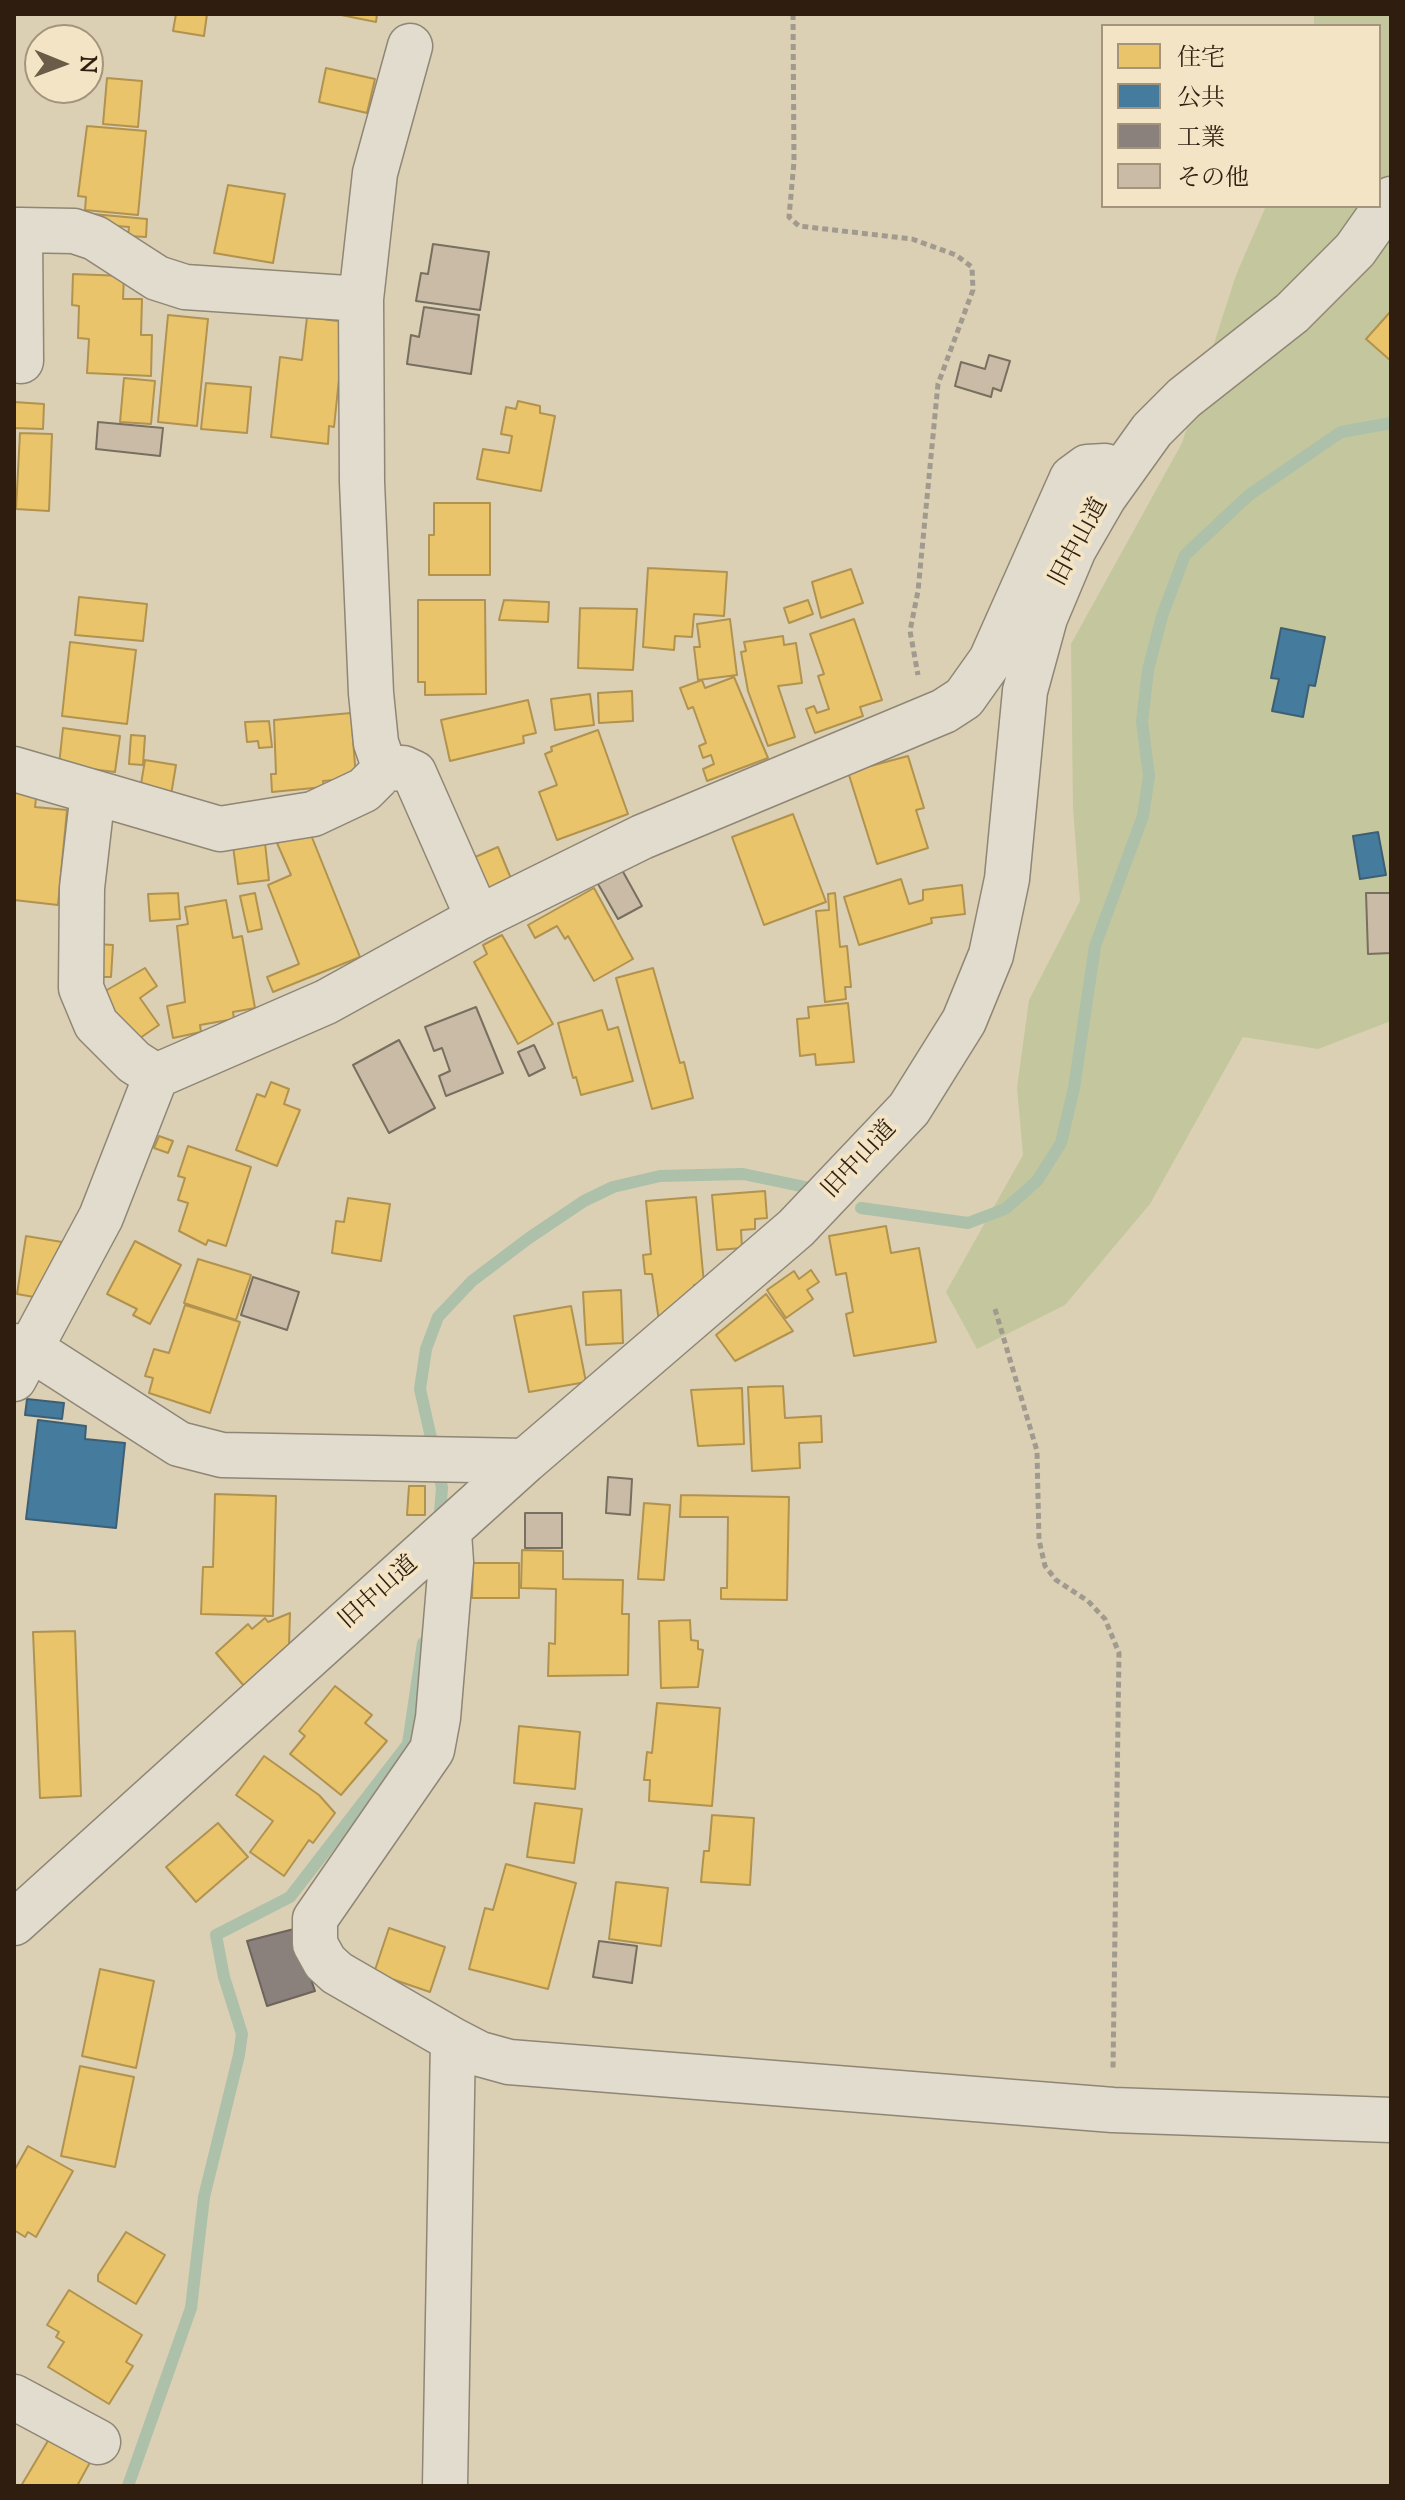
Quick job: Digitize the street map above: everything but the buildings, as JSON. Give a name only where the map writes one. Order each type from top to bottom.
[{"type":"street","points":[[385,769],[376,743],[370,678],[362,482],[361,299],[375,173],[410,46]]},
{"type":"street","name":"旧中山道","points":[[14,1923],[449,1533],[525,1461],[796,1228],[849,1175],[930,1081],[979,989],[1001,917],[1025,691],[1033,653],[1074,549],[1121,471],[1152,430],[1184,398],[1258,344],[1355,250],[1391,199]]},
{"type":"street","points":[[21,361],[17,230],[74,231],[95,238],[157,278],[185,287],[361,299]]},
{"type":"street","points":[[525,1461],[222,1455],[179,1444],[20,1358],[101,1217],[156,1076],[326,1002],[478,918],[642,837],[926,719],[964,698],[984,672],[1072,478],[1087,467],[1105,466],[1121,471]]},
{"type":"street","points":[[14,769],[220,829],[313,814],[364,790],[385,769],[403,768],[414,773],[478,918]]},
{"type":"street","points":[[93,792],[82,888],[81,988],[96,1024],[134,1062],[156,1076]]},
{"type":"street","points":[[449,1533],[451,1562],[438,1718],[432,1750],[329,1894],[315,1919],[315,1944],[325,1962],[337,1973],[480,2054],[509,2062],[1113,2110],[1391,2120]]},
{"type":"street","points":[[445,2486],[453,2040]]},
{"type":"street","points":[[14,2397],[98,2442]]},
{"type":"path","points":[[793,14],[794,162],[789,217],[799,226],[912,239],[956,255],[972,267],[973,290],[938,384],[918,591],[910,631],[926,719]]},
{"type":"path","points":[[995,1309],[1037,1451],[1039,1540],[1045,1566],[1056,1580],[1088,1601],[1105,1619],[1119,1653],[1113,2110]]},
{"type":"green space","points":[[1314,14],[1391,14],[1391,1021],[1318,1049],[1243,1037],[1150,1204],[1065,1305],[977,1349],[946,1292],[1023,1155],[1017,1088],[1029,1000],[1080,901],[1073,808],[1071,644],[1182,443],[1236,275],[1265,208],[1381,208],[1381,24],[1314,24]]},
{"type":"waterway","points":[[861,1208],[968,1223],[1005,1209],[1037,1181],[1061,1143],[1074,1088],[1095,946],[1143,816],[1149,776],[1142,722],[1148,670],[1162,616],[1185,555],[1249,495],[1341,432],[1391,423]]},
{"type":"waterway","points":[[434,1451],[420,1389],[426,1349],[438,1317],[472,1281],[529,1238],[584,1201],[613,1187],[660,1176],[743,1174],[810,1188]]},
{"type":"waterway","points":[[438,1469],[442,1488],[440,1513]]},
{"type":"waterway","points":[[128,2486],[191,2308],[204,2197],[239,2055],[242,2034],[224,1977],[216,1935],[290,1897],[408,1744],[423,1643]]}]
